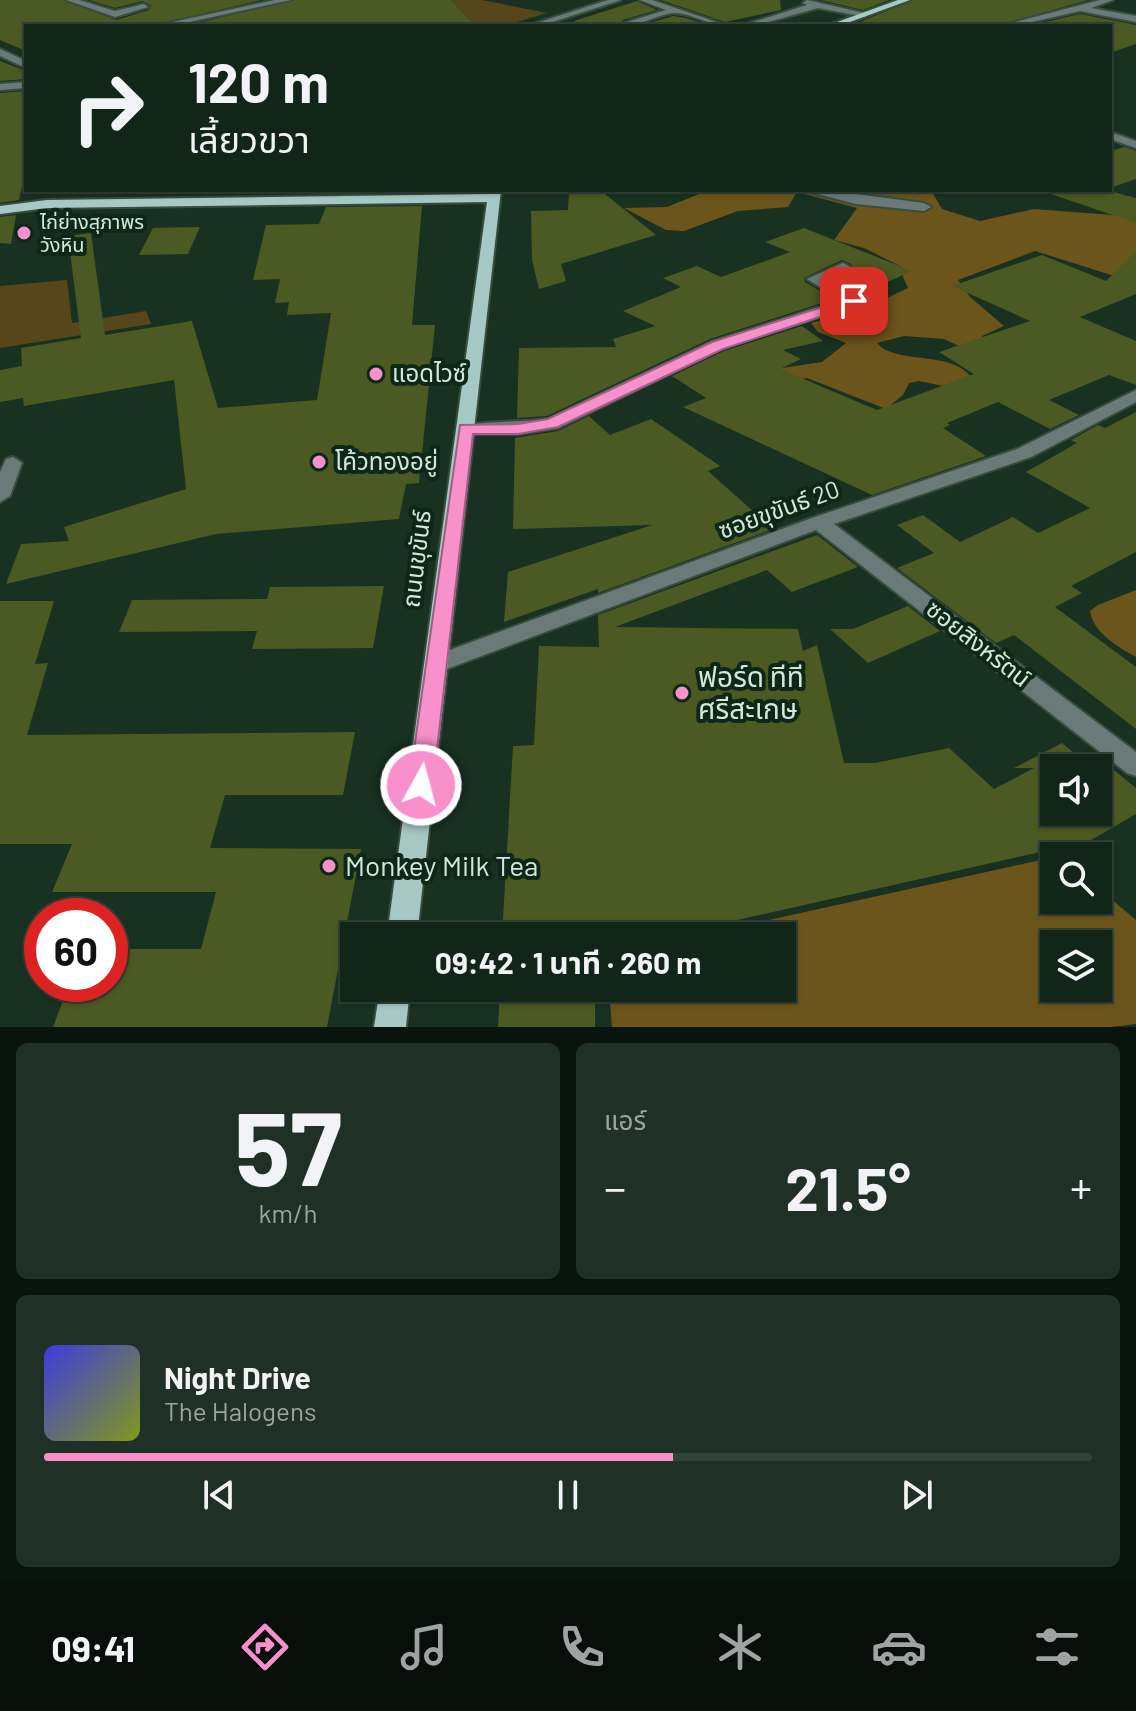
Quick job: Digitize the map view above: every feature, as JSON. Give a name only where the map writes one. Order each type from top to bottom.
[{"type":"main road","points":[[836,24],[906,0]]},
{"type":"main road","points":[[0,212],[39,217],[494,199]]},
{"type":"main road","name":"ถนนขุขันธ์","points":[[404,922],[494,199]]},
{"type":"main road","points":[[390,1027],[393,1002]]},
{"type":"street","points":[[70,0],[115,14],[144,7],[120,0]]},
{"type":"street","points":[[168,24],[287,0]]},
{"type":"street","points":[[538,24],[617,0]]},
{"type":"street","points":[[644,0],[715,24]]},
{"type":"street","points":[[796,0],[865,14]]},
{"type":"street","points":[[1012,24],[1109,0]]},
{"type":"street","points":[[751,24],[818,5]]},
{"type":"street","points":[[1080,8],[1136,19]]},
{"type":"street","points":[[630,24],[674,10]]},
{"type":"street","points":[[845,21],[859,24]]},
{"type":"street","points":[[4,54],[24,53]]},
{"type":"street","points":[[4,54],[24,64]]},
{"type":"street","points":[[0,87],[24,85]]},
{"type":"street","points":[[1112,136],[1136,145]]},
{"type":"street","points":[[818,192],[856,200],[924,207]]},
{"type":"street","points":[[466,429],[518,429],[552,424],[717,345],[854,301],[814,279],[843,267]]},
{"type":"street","name":"ซอยขุขันธ์ 20","points":[[436,664],[819,522],[1024,453],[1136,395]]},
{"type":"street","points":[[0,496],[13,463]]},
{"type":"street","name":"ซอยสิงหรัตน์","points":[[819,522],[1136,766]]},
{"type":"shaded area","points":[[451,0],[482,0],[547,13],[511,24],[474,24]]},
{"type":"shaded area","points":[[704,192],[797,192],[788,207],[738,211],[684,231],[666,230],[624,208],[667,207]]},
{"type":"shaded area","points":[[797,192],[932,192],[942,209],[980,221],[1034,209],[1125,216],[1136,219],[1136,253],[1127,280],[1035,251],[958,280],[970,297],[1004,326],[982,336],[990,345],[959,346],[944,339],[904,336],[877,343],[896,354],[950,363],[970,376],[943,386],[919,381],[909,383],[903,395],[886,409],[807,378],[770,384],[769,370],[822,362],[846,343],[818,332],[811,323],[864,309],[908,288],[903,277],[904,268],[864,248],[834,240],[857,208]]},
{"type":"shaded area","points":[[67,280],[72,323],[146,311],[151,324],[0,348],[0,286]]},
{"type":"shaded area","points":[[1136,590],[1136,657],[1101,633],[1090,611]]},
{"type":"shaded area","points":[[1040,860],[1040,914],[1112,914],[1112,900],[1136,920],[1136,1024],[1110,1027],[612,1027],[610,1002],[796,1002],[796,922],[759,922]]},
{"type":"building","points":[[0,0],[63,0],[116,20],[149,10],[151,6],[143,1],[115,8],[89,0],[261,0],[159,24],[24,24],[24,50],[0,40]]},
{"type":"building","points":[[294,0],[451,0],[474,24],[193,24]]},
{"type":"building","points":[[661,0],[780,0],[781,10],[725,22]]},
{"type":"building","points":[[821,0],[889,0],[863,10]]},
{"type":"building","points":[[913,0],[1088,0],[1004,24],[860,22]]},
{"type":"building","points":[[637,1],[657,10],[623,20],[621,24],[575,24],[574,21]]},
{"type":"building","points":[[1080,14],[1136,25],[1136,44],[1112,52],[1112,24],[1037,24]]},
{"type":"building","points":[[673,16],[705,24],[647,24]]},
{"type":"building","points":[[0,61],[24,70],[24,79],[0,81]]},
{"type":"building","points":[[24,91],[24,177],[19,200],[0,203],[0,93]]},
{"type":"building","points":[[1125,147],[1136,151],[1136,179],[1112,187],[1112,150]]},
{"type":"building","points":[[569,192],[602,192],[656,235],[561,264],[566,281],[539,289],[532,260],[531,211],[568,210]]},
{"type":"building","points":[[1112,192],[1136,198],[1136,223],[1051,194]]},
{"type":"building","points":[[422,206],[412,325],[435,325],[419,483],[406,484],[399,519],[216,534],[6,584],[21,544],[69,541],[64,527],[186,489],[174,380],[24,406],[23,398],[0,402],[0,370],[22,366],[21,348],[81,338],[68,236],[91,233],[105,335],[192,321],[218,408],[317,400],[331,313],[287,315],[289,302],[275,303],[280,279],[253,280],[266,225],[319,224],[326,207]]},
{"type":"building","points":[[16,215],[11,244],[0,243],[0,217]]},
{"type":"building","points":[[200,227],[188,254],[139,255],[153,228]]},
{"type":"building","points":[[804,228],[912,271],[861,294],[833,279],[852,269],[851,264],[842,260],[804,278],[805,282],[834,299],[710,339],[547,416],[517,418],[519,348],[616,347],[613,339],[655,326],[623,311],[681,287],[663,278],[697,266],[721,277],[790,252],[765,242]]},
{"type":"building","points":[[1136,251],[1136,294],[1080,317],[1136,341],[1136,385],[1109,375],[1049,400],[1079,415],[1050,429],[998,402],[947,423],[950,425],[943,428],[986,456],[872,495],[683,407],[706,398],[672,376],[724,351],[802,326],[823,341],[783,350],[801,359],[780,369],[877,410],[974,374],[939,352],[1030,321],[952,286],[1042,255],[1106,281]]},
{"type":"building","points":[[1136,412],[1136,552],[1071,586],[1082,593],[1055,607],[1136,667],[1136,729],[1014,635],[996,643],[897,568],[934,553],[897,525],[923,515],[960,542],[1013,517],[1038,533],[1090,508],[1026,472],[1077,443],[1071,440],[1098,425],[1105,428]]},
{"type":"building","points":[[589,416],[610,435],[651,419],[720,466],[708,471],[773,529],[598,593],[598,589],[504,622],[508,572],[652,525],[513,529],[515,438],[558,431]]},
{"type":"building","points":[[817,535],[858,567],[792,592],[767,570],[615,627],[798,629],[803,651],[817,645],[844,763],[875,763],[949,748],[994,789],[1034,768],[1014,768],[1040,754],[1040,826],[1112,826],[1112,768],[1136,788],[1136,814],[1088,842],[1040,842],[1040,852],[728,922],[503,922],[513,746],[534,745],[539,646],[599,647],[598,615]]},
{"type":"building","points":[[384,586],[373,648],[252,649],[257,631],[119,632],[132,600],[267,599],[270,587]]},
{"type":"building","points":[[0,601],[54,601],[35,664],[48,663],[27,735],[355,732],[343,795],[225,795],[210,848],[361,849],[347,922],[340,922],[340,959],[327,1027],[53,1027],[62,1002],[128,1002],[128,949],[201,949],[216,892],[52,892],[72,844],[0,844]]},
{"type":"building","points":[[908,606],[940,631],[868,663],[830,629],[853,629]]},
{"type":"building","points":[[1062,743],[1075,754],[1041,754]]},
{"type":"building","points":[[499,1002],[595,1002],[595,1027],[498,1027]]},
{"type":"place","name":"ไก่ย่างสุภาพร วังหิน","points":[[24,233]]},
{"type":"place","name":"แอดไวซ์","points":[[376,374]]},
{"type":"place","name":"โค้วทองอยู่","points":[[319,462]]},
{"type":"place","name":"ฟอร์ด ทีที ศรีสะเกษ","points":[[682,693]]},
{"type":"place","name":"Monkey Milk Tea","points":[[329,866]]},
{"type":"route","points":[[421,785],[466,429],[518,429],[552,424],[717,345],[854,301]]}]
